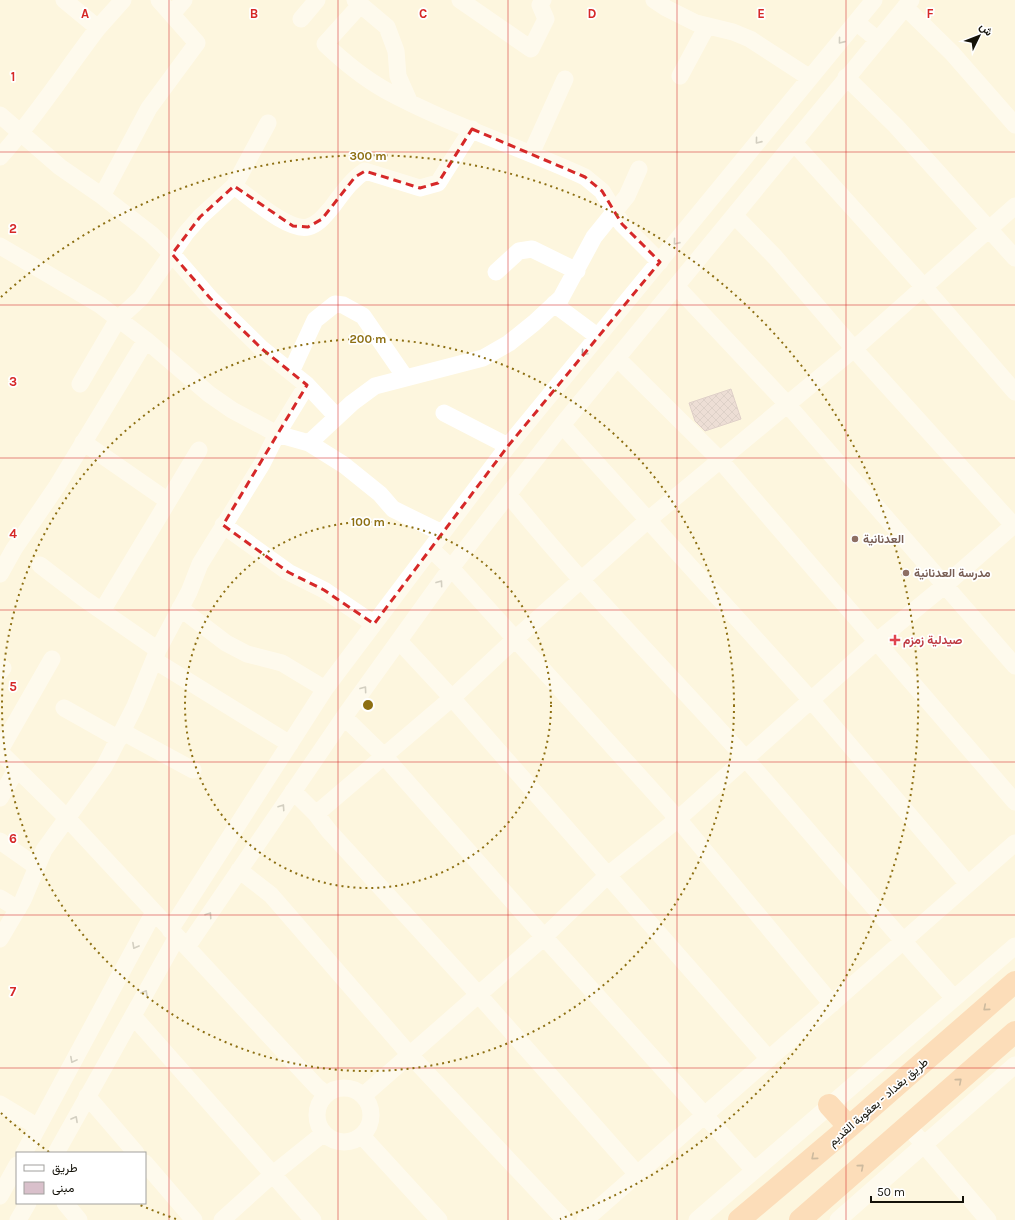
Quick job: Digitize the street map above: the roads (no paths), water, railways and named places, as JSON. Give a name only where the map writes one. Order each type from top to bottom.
[{"type":"highway","name":"طريق بغداد - بعقوبة القديم","points":[[740,1220],[1015,982]]},
{"type":"highway","points":[[800,1220],[1015,1032]]},
{"type":"highway","points":[[829,1105],[849,1127]]},
{"type":"street","points":[[64,0],[98,28]]},
{"type":"street","points":[[0,157],[22,133],[69,66],[98,28],[123,0]]},
{"type":"street","points":[[102,196],[149,108],[197,43],[160,0]]},
{"type":"street","points":[[172,14],[184,0]]},
{"type":"street","points":[[301,19],[317,0]]},
{"type":"street","points":[[460,0],[532,49],[546,19],[540,5],[543,0]]},
{"type":"street","points":[[654,0],[666,8],[696,23],[733,32],[750,39],[810,78]]},
{"type":"street","points":[[57,1152],[290,744],[325,689],[508,446],[874,0]]},
{"type":"street","points":[[409,101],[398,76],[396,51],[387,27],[358,2],[325,44],[349,66],[385,90],[409,101],[472,129],[585,177],[602,191],[622,224],[660,262]]},
{"type":"street","points":[[178,938],[239,870],[344,717],[451,568],[508,494],[562,425],[908,4],[1015,125]]},
{"type":"street","points":[[856,22],[878,40]]},
{"type":"street","points":[[680,76],[707,26]]},
{"type":"street","points":[[846,78],[896,126],[1015,258]]},
{"type":"street","points":[[531,154],[565,79]]},
{"type":"street","points":[[0,115],[60,167],[102,196],[151,234],[172,254],[210,298],[262,348],[307,385],[337,417]]},
{"type":"street","points":[[80,384],[118,319],[141,298],[186,233],[200,217],[234,186],[268,124]]},
{"type":"street","points":[[234,186],[270,212],[293,226],[308,227],[322,219],[355,177],[365,171],[420,188],[438,183],[472,129]]},
{"type":"street","points":[[794,143],[924,287],[1015,392]]},
{"type":"street","points":[[309,443],[352,403],[375,386],[483,358],[509,343],[561,298],[577,271],[594,236],[615,213],[627,196],[639,169]]},
{"type":"street","points":[[316,814],[452,698],[515,639],[648,520],[854,349],[1015,206]]},
{"type":"street","points":[[364,1095],[544,937],[608,875],[678,819],[877,641],[1014,526],[854,349],[775,257],[735,216]]},
{"type":"street","points":[[1,248],[100,306],[146,340],[209,394],[232,410],[277,434],[309,443],[344,465],[380,494],[393,509],[442,533]]},
{"type":"street","points":[[496,272],[519,251],[532,249],[577,271]]},
{"type":"street","points":[[676,286],[787,404],[1015,666]]},
{"type":"street","points":[[291,372],[315,320],[334,304],[343,305],[363,316],[405,377]]},
{"type":"street","points":[[554,304],[597,336]]},
{"type":"street","points":[[0,574],[146,340]]},
{"type":"street","points":[[617,358],[720,460],[1015,802]]},
{"type":"street","points":[[0,939],[18,909],[44,850],[104,767],[121,735],[156,655],[200,564],[262,464],[277,434],[307,385]]},
{"type":"street","points":[[444,413],[508,446]]},
{"type":"street","points":[[562,425],[811,700],[968,884]]},
{"type":"street","points":[[83,442],[168,501]]},
{"type":"street","points":[[102,611],[199,450]]},
{"type":"street","points":[[508,494],[582,580],[745,759],[903,942],[954,998]]},
{"type":"street","points":[[223,525],[288,572],[324,590],[374,624]]},
{"type":"street","points":[[431,549],[451,568],[678,819],[832,1004]]},
{"type":"street","points":[[40,565],[102,611],[156,655],[290,744]]},
{"type":"street","points":[[180,608],[226,643],[247,654],[282,663],[325,689]]},
{"type":"street","points":[[399,641],[452,698],[769,1059]]},
{"type":"street","points":[[52,659],[0,751],[67,818],[317,1087],[326,1094]]},
{"type":"street","points":[[64,708],[193,770]]},
{"type":"street","points":[[344,717],[384,757],[754,1170]]},
{"type":"street","points":[[0,798],[17,768]]},
{"type":"street","points":[[293,791],[316,814],[329,831],[478,994],[637,1174]]},
{"type":"street","points":[[0,841],[37,867]]},
{"type":"street","points":[[585,1220],[1015,843]]},
{"type":"street","points":[[239,870],[270,895],[409,1054],[565,1220]]},
{"type":"street","points":[[0,898],[18,909]]},
{"type":"street","points":[[25,1152],[154,912]]},
{"type":"street","points":[[697,1220],[1015,946]]},
{"type":"street","points":[[133,1016],[313,1220]]},
{"type":"street","points":[[838,1220],[1015,1065]]},
{"type":"street","points":[[346,1088],[364,1095],[370,1107],[372,1117],[369,1128],[362,1136],[353,1141],[342,1142],[332,1140],[324,1133],[318,1123],[317,1113],[320,1102],[326,1094],[336,1089],[346,1088]]},
{"type":"street","points":[[88,1096],[135,1152]]},
{"type":"street","points":[[0,1104],[38,1127]]},
{"type":"street","points":[[908,1126],[988,1220]]},
{"type":"street","points":[[222,1220],[273,1174],[324,1133]]},
{"type":"street","points":[[362,1136],[439,1220]]},
{"type":"street","points":[[146,1164],[194,1220]]},
{"type":"street","points":[[0,1196],[16,1167]]},
{"type":"street","points":[[18,1220],[27,1204]]},
{"type":"street","points":[[66,1204],[79,1220]]},
{"type":"place","name":"العدنانية","points":[[855,539]]},
{"type":"place","name":"مدرسة العدنانية","points":[[906,573]]},
{"type":"place","name":"صيدلية زمزم","points":[[895,640]]}]
